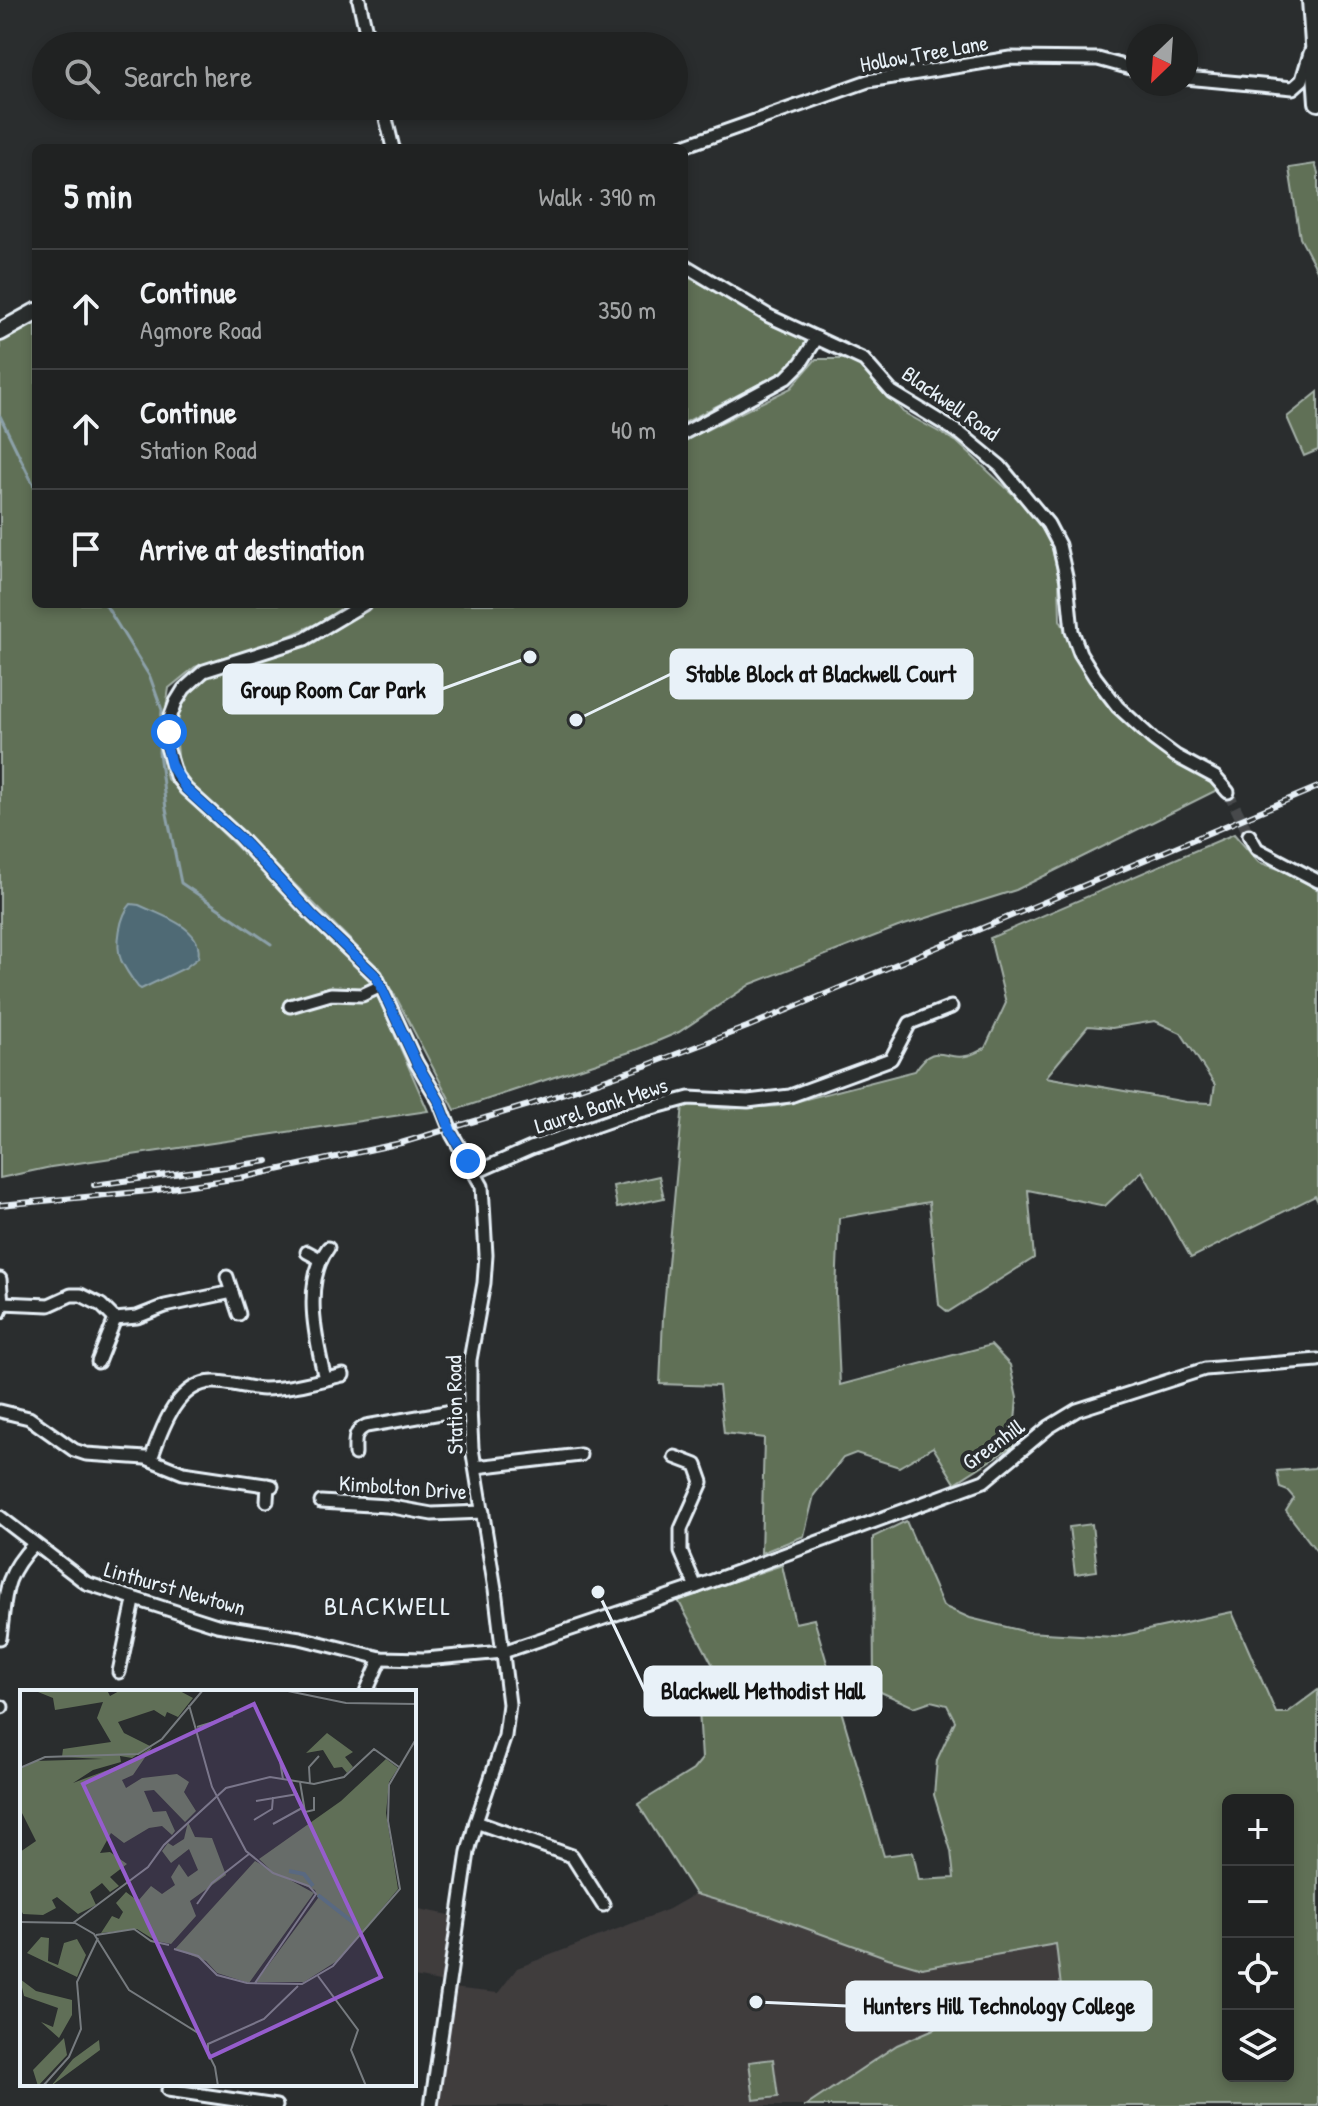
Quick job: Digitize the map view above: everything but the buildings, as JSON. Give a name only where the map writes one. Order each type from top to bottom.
[{"type":"main road","points":[[1311,0],[1318,102]]},
{"type":"main road","points":[[0,332],[32,314]]},
{"type":"street","points":[[359,0],[366,32]]},
{"type":"street","points":[[1198,79],[1293,88],[1302,80],[1313,49]]},
{"type":"street","name":"Hollow Tree Lane","points":[[688,144],[868,81],[1010,58],[1098,59],[1126,67]]},
{"type":"street","points":[[386,120],[392,144]]},
{"type":"street","name":"Blackwell Road","points":[[688,267],[769,316],[864,360],[892,392],[961,434],[1000,466],[1048,524],[1059,545],[1067,581],[1072,631],[1080,653],[1095,677],[1118,707],[1153,739],[1176,756],[1215,777],[1228,792]]},
{"type":"street","points":[[688,431],[786,378],[801,363],[817,338]]},
{"type":"street","name":"Station Road","points":[[357,608],[305,639],[204,671],[184,689],[176,702],[170,718],[167,747],[176,776],[186,789],[239,837],[313,916],[376,976],[455,1141],[476,1172],[485,1201],[484,1283],[470,1360],[470,1408],[503,1652],[508,1722],[468,1852],[431,2106]]},
{"type":"street","points":[[1249,835],[1257,849],[1318,881]]},
{"type":"street","points":[[290,1006],[331,994],[362,995],[381,986]]},
{"type":"street","name":"Laurel Bank Mews","points":[[476,1172],[558,1138],[689,1098],[748,1101],[790,1096],[891,1059],[910,1023],[951,1007]]},
{"type":"street","points":[[325,1379],[312,1326],[320,1259],[328,1248]]},
{"type":"street","points":[[307,1252],[320,1259]]},
{"type":"street","points":[[227,1277],[239,1314]]},
{"type":"street","points":[[0,1279],[1,1308],[49,1305],[71,1295],[81,1295],[101,1305],[115,1319]]},
{"type":"street","points":[[115,1319],[137,1317],[165,1306],[232,1292]]},
{"type":"street","points":[[89,1346],[100,1357],[115,1319]]},
{"type":"street","name":"Greenhill","points":[[503,1652],[696,1587],[984,1481],[1049,1427],[1077,1410],[1205,1369],[1318,1360]]},
{"type":"street","points":[[151,1459],[174,1408],[195,1387],[209,1382],[260,1389],[289,1387],[343,1375]]},
{"type":"street","points":[[355,1454],[354,1436],[366,1426],[470,1408]]},
{"type":"street","points":[[0,1411],[29,1418],[74,1450],[86,1454],[151,1459],[183,1473],[270,1486],[267,1501]]},
{"type":"street","points":[[476,1467],[580,1455]]},
{"type":"street","points":[[675,1457],[696,1465],[702,1482],[681,1529],[681,1552],[696,1587]]},
{"type":"street","name":"Kimbolton Drive","points":[[321,1502],[387,1506],[432,1514],[483,1512]]},
{"type":"street","name":"Linthurst Newtown","points":[[0,1517],[86,1583],[134,1601],[217,1625],[300,1638],[381,1658],[425,1659],[503,1652]]},
{"type":"street","points":[[0,1638],[10,1574],[34,1544]]},
{"type":"street","points":[[119,1672],[134,1601]]},
{"type":"street","points":[[367,1690],[381,1658]]},
{"type":"street","points":[[476,1822],[572,1856],[603,1905]]},
{"type":"street","points":[[168,2090],[276,2106]]},
{"type":"shaded area","points":[[695,1894],[772,1916],[922,1968],[1056,1944],[1064,2014],[973,2012],[897,2045],[806,2106],[437,2106],[452,1988],[498,1993],[517,1968],[669,1909]]},
{"type":"shaded area","points":[[416,1908],[455,1916],[444,1983],[416,1977]]},
{"type":"green space","points":[[1315,164],[1318,173],[1318,272],[1300,238],[1289,168]]},
{"type":"green space","points":[[688,277],[804,338],[811,344],[800,362],[688,421]]},
{"type":"green space","points":[[32,322],[32,608],[345,608],[280,640],[195,667],[169,688],[160,747],[167,779],[368,974],[428,1111],[51,1167],[0,1178],[0,339]]},
{"type":"green space","points":[[854,356],[903,412],[957,442],[1031,511],[1051,544],[1059,579],[1060,620],[1083,665],[1111,706],[1153,748],[1219,789],[1016,890],[898,927],[751,984],[679,1032],[639,1049],[455,1110],[396,997],[374,964],[232,821],[191,787],[179,766],[176,734],[180,711],[189,692],[204,679],[231,667],[315,642],[370,608],[688,608],[688,439],[791,388],[816,359],[849,359]]},
{"type":"green space","points":[[1318,392],[1318,450],[1304,456],[1287,417]]},
{"type":"green space","points":[[1234,834],[1258,862],[1287,872],[1318,890],[1318,1202],[1315,1196],[1191,1258],[1142,1171],[1105,1206],[1028,1190],[1034,1258],[948,1312],[939,1305],[929,1202],[839,1218],[836,1293],[840,1385],[991,1345],[1010,1365],[1017,1398],[1013,1446],[955,1483],[933,1447],[899,1467],[856,1453],[843,1458],[814,1495],[804,1536],[761,1553],[764,1438],[724,1433],[719,1386],[660,1384],[663,1318],[683,1104],[725,1109],[779,1106],[915,1071],[928,1056],[934,1054],[958,1057],[974,1054],[985,1048],[1006,1003],[990,938]],"holes":[[[1155,1021],[1181,1033],[1215,1085],[1212,1103],[1186,1102],[1046,1077],[1088,1026],[1112,1028]]]},
{"type":"green space","points":[[659,1176],[664,1198],[617,1208],[613,1186]]},
{"type":"green space","points":[[1318,1465],[1318,1553],[1286,1511],[1294,1498],[1280,1488],[1277,1471]]},
{"type":"green space","points":[[906,1521],[943,1606],[970,1618],[1027,1632],[1115,1637],[1232,1612],[1276,1713],[1287,1713],[1318,1690],[1318,2106],[806,2106],[897,2045],[973,2012],[1064,2013],[1056,1944],[922,1968],[772,1916],[695,1894],[638,1804],[693,1770],[702,1759],[698,1693],[715,1669],[678,1600],[782,1565],[795,1623],[814,1619],[884,1856],[913,1852],[919,1880],[954,1878],[951,1851],[934,1795],[937,1760],[955,1721],[947,1705],[931,1701],[914,1707],[874,1689],[873,1537]]},
{"type":"green space","points":[[1092,1524],[1097,1571],[1075,1574],[1069,1527]]},
{"type":"green space","points":[[773,2059],[778,2097],[754,2100],[749,2062]]},
{"type":"water","points":[[131,904],[180,924],[195,939],[198,958],[185,968],[141,989],[138,987],[123,963],[118,946],[121,923]]},
{"type":"waterway","points":[[0,416],[32,482]]},
{"type":"waterway","points":[[107,608],[150,677],[162,710],[159,752],[166,809],[181,883],[271,944]]},
{"type":"tunnel","points":[[1228,792],[1249,835]]},
{"type":"railway","points":[[0,1205],[149,1191],[240,1178],[401,1143],[529,1105],[747,1027],[1318,787]]},
{"type":"railway","points":[[94,1185],[268,1161]]},
{"type":"place","name":"Group Room Car Park","points":[[530,657]]},
{"type":"place","name":"Stable Block at Blackwell Court","points":[[576,720]]},
{"type":"place","name":"Blackwell Methodist Hall","points":[[598,1592]]},
{"type":"place","name":"Hunters Hill Technology College","points":[[756,2002]]},
{"type":"district","name":"BLACKWELL","points":[[388,1605]]},
{"type":"route","points":[[169,732],[167,747],[171,765],[186,789],[239,837],[313,916],[376,976],[416,1062],[468,1161]]}]
